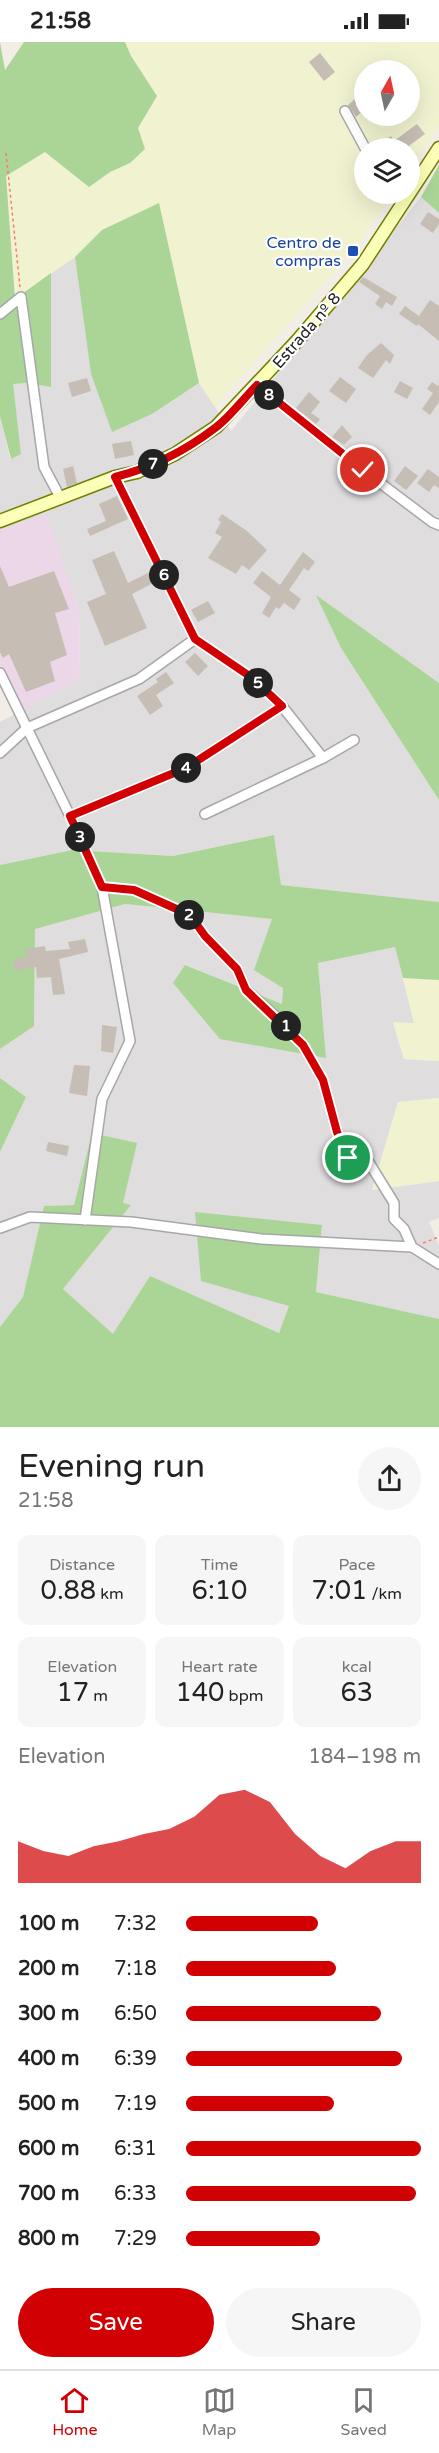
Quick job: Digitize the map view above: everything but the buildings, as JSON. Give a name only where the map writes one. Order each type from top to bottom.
[{"type":"main road","name":"Estrada nº 8","points":[[420,174],[439,148]]},
{"type":"main road","name":"Estrada nº 8","points":[[0,521],[115,477],[137,472],[175,454],[216,428],[257,385],[363,264],[399,204]]},
{"type":"street","points":[[345,111],[360,138]]},
{"type":"street","points":[[0,314],[21,297]]},
{"type":"street","points":[[21,297],[44,467],[61,499]]},
{"type":"street","points":[[257,385],[363,470],[439,525]]},
{"type":"street","points":[[115,477],[195,639],[251,677],[282,706],[323,758]]},
{"type":"street","points":[[0,753],[27,728],[139,679],[195,639]]},
{"type":"street","points":[[0,673],[102,887],[130,1041],[102,1099],[85,1220]]},
{"type":"street","points":[[70,816],[186,768],[282,706]]},
{"type":"street","points":[[205,814],[323,758],[354,740]]},
{"type":"street","points":[[102,887],[134,890],[190,915],[205,936],[237,969],[246,990],[303,1045],[323,1080],[337,1132],[348,1158],[368,1161],[394,1203],[394,1219],[404,1229],[412,1247]]},
{"type":"street","points":[[0,1228],[30,1217],[131,1222],[261,1239],[412,1247],[439,1264]]},
{"type":"path","points":[[6,153],[21,297]]},
{"type":"path","points":[[412,1247],[439,1237]]},
{"type":"shaded area","points":[[420,198],[439,213],[439,683],[317,596],[341,648],[439,800],[439,902],[281,885],[274,835],[173,856],[72,850],[0,865],[0,722],[80,678],[79,611],[46,515],[0,530],[0,416],[10,459],[21,453],[12,384],[26,383],[51,387],[51,273],[75,257],[91,374],[112,431],[152,414],[199,383],[231,431],[415,204],[420,204]]},
{"type":"shaded area","points":[[47,514],[79,611],[80,678],[23,710],[0,665],[0,530]]},
{"type":"shaded area","points":[[125,904],[272,919],[283,988],[282,1004],[186,965],[326,1057],[318,963],[395,947],[414,1023],[393,1023],[404,1059],[439,1061],[439,1098],[398,1102],[372,1190],[439,1181],[439,1218],[429,1222],[439,1246],[439,1319],[316,1292],[322,1226],[279,1333],[150,1276],[113,1335],[63,1289],[131,1205],[122,1204],[92,1133],[74,1205],[44,1206],[23,1297],[0,1327],[0,1152],[26,1097],[0,1078],[0,1049],[34,1025],[35,928]]},
{"type":"green space","points":[[0,42],[5,70],[24,42],[125,42],[131,56],[157,96],[138,128],[145,149],[130,163],[110,172],[89,187],[45,152],[6,176],[15,299],[51,273],[51,387],[26,383],[13,384],[21,454],[11,459],[0,416]]},
{"type":"green space","points":[[125,42],[439,42],[439,125],[437,129],[420,154],[420,138],[354,138],[354,204],[386,204],[353,251],[215,407],[199,383],[180,298],[102,230],[75,257],[15,299],[6,176],[45,152],[101,180],[110,172],[130,163],[138,128],[131,56]]},
{"type":"green space","points":[[439,165],[439,213],[421,197]]},
{"type":"green space","points":[[159,203],[199,383],[152,414],[112,432],[91,374],[75,257],[102,230]]},
{"type":"green space","points":[[316,595],[439,683],[439,800],[341,648]]},
{"type":"green space","points":[[274,835],[281,885],[439,902],[439,980],[403,978],[395,947],[318,963],[326,1058],[220,1039],[173,983],[185,965],[282,1004],[283,988],[254,970],[272,919],[125,904],[35,929],[34,1026],[0,1049],[0,865],[72,850],[173,856]]},
{"type":"green space","points":[[403,978],[439,980],[439,1061],[404,1059],[393,1022],[414,1023]]},
{"type":"green space","points":[[0,1078],[26,1097],[0,1152]]},
{"type":"green space","points":[[439,1098],[439,1181],[372,1190],[398,1102]]},
{"type":"green space","points":[[92,1133],[137,1143],[123,1203],[131,1205],[63,1289],[113,1334],[150,1276],[279,1333],[289,1306],[201,1281],[195,1212],[322,1225],[316,1292],[439,1319],[439,1427],[0,1427],[0,1327],[23,1297],[44,1206],[74,1205]]},
{"type":"place","name":"Centro de compras","points":[[353,251]]},
{"type":"route","points":[[348,1158],[337,1132],[323,1080],[303,1045],[282,1022],[246,990],[237,969],[205,936],[190,915],[134,890],[102,887],[70,816],[186,768],[282,706],[251,677],[195,639],[115,477],[137,472],[175,454],[216,428],[257,385],[363,470]]}]
